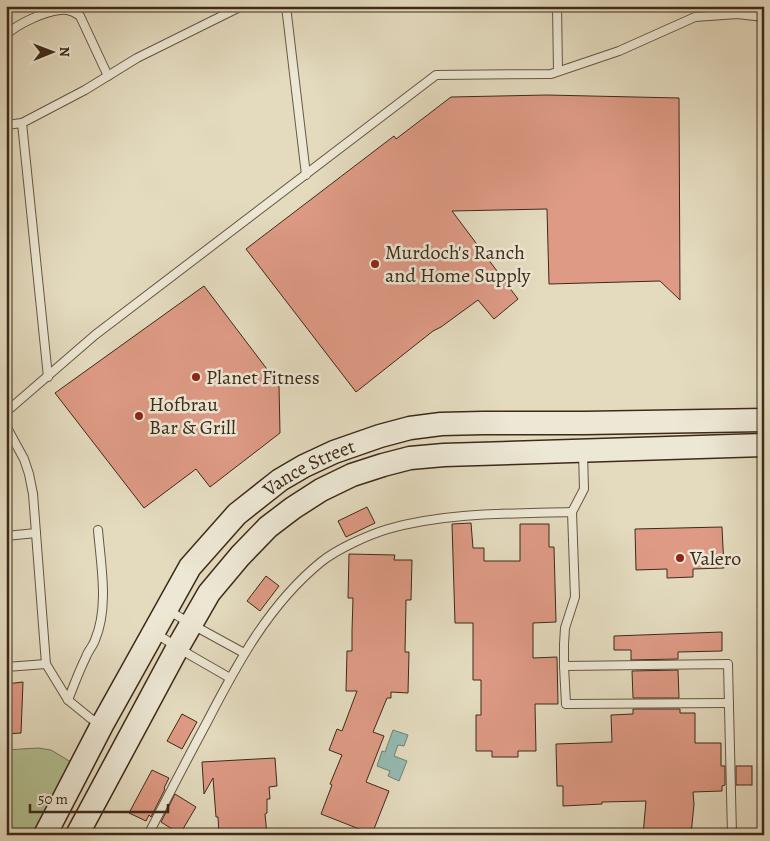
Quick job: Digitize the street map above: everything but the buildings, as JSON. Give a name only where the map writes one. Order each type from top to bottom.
[{"type":"street","name":"Vance Street","points":[[45,835],[102,725],[190,566],[237,514],[280,480],[304,466],[334,452],[380,436],[410,428],[441,424],[764,420]]},
{"type":"street","name":"Vance Street","points":[[77,835],[209,593],[240,556],[268,527],[321,490],[352,475],[383,465],[410,458],[436,455],[764,445]]},
{"type":"lane","points":[[6,125],[22,123],[85,90],[137,58],[242,6]]},
{"type":"lane","points":[[286,6],[306,175]]},
{"type":"lane","points":[[557,6],[558,71]]},
{"type":"lane","points":[[6,36],[12,29],[50,12],[71,11],[80,16],[108,76]]},
{"type":"lane","points":[[6,412],[95,335],[436,75],[550,74],[619,51],[695,17],[737,14],[764,17]]},
{"type":"lane","points":[[22,123],[48,377]]},
{"type":"lane","points":[[6,426],[24,459],[33,494],[46,664],[68,700],[102,725]]},
{"type":"lane","points":[[583,450],[584,488],[572,512],[575,597],[565,628],[566,704],[729,703]]},
{"type":"lane","points":[[148,835],[244,653],[297,584],[322,561],[346,546],[386,530],[417,522],[455,516],[572,512]]},
{"type":"lane","points":[[68,700],[78,673],[95,641],[102,616],[104,594],[98,530]]},
{"type":"lane","points":[[6,536],[36,533]]},
{"type":"lane","points":[[166,609],[244,653]]},
{"type":"lane","points":[[153,632],[230,678]]},
{"type":"lane","points":[[6,667],[46,664]]},
{"type":"lane","points":[[564,666],[728,664],[732,835]]},
{"type":"green space","points":[[38,748],[51,750],[71,762],[34,835],[6,835],[6,750]]},
{"type":"water","points":[[393,730],[408,735],[404,746],[398,745],[394,756],[407,761],[399,781],[388,776],[390,771],[377,766],[382,751],[385,752]]},
{"type":"place","name":"Murdoch's Ranch and Home Supply","points":[[375,264]]},
{"type":"place","name":"Planet Fitness","points":[[196,377]]},
{"type":"place","name":"Hofbrau Bar & Grill","points":[[139,416]]},
{"type":"place","name":"Valero","points":[[680,558]]}]
